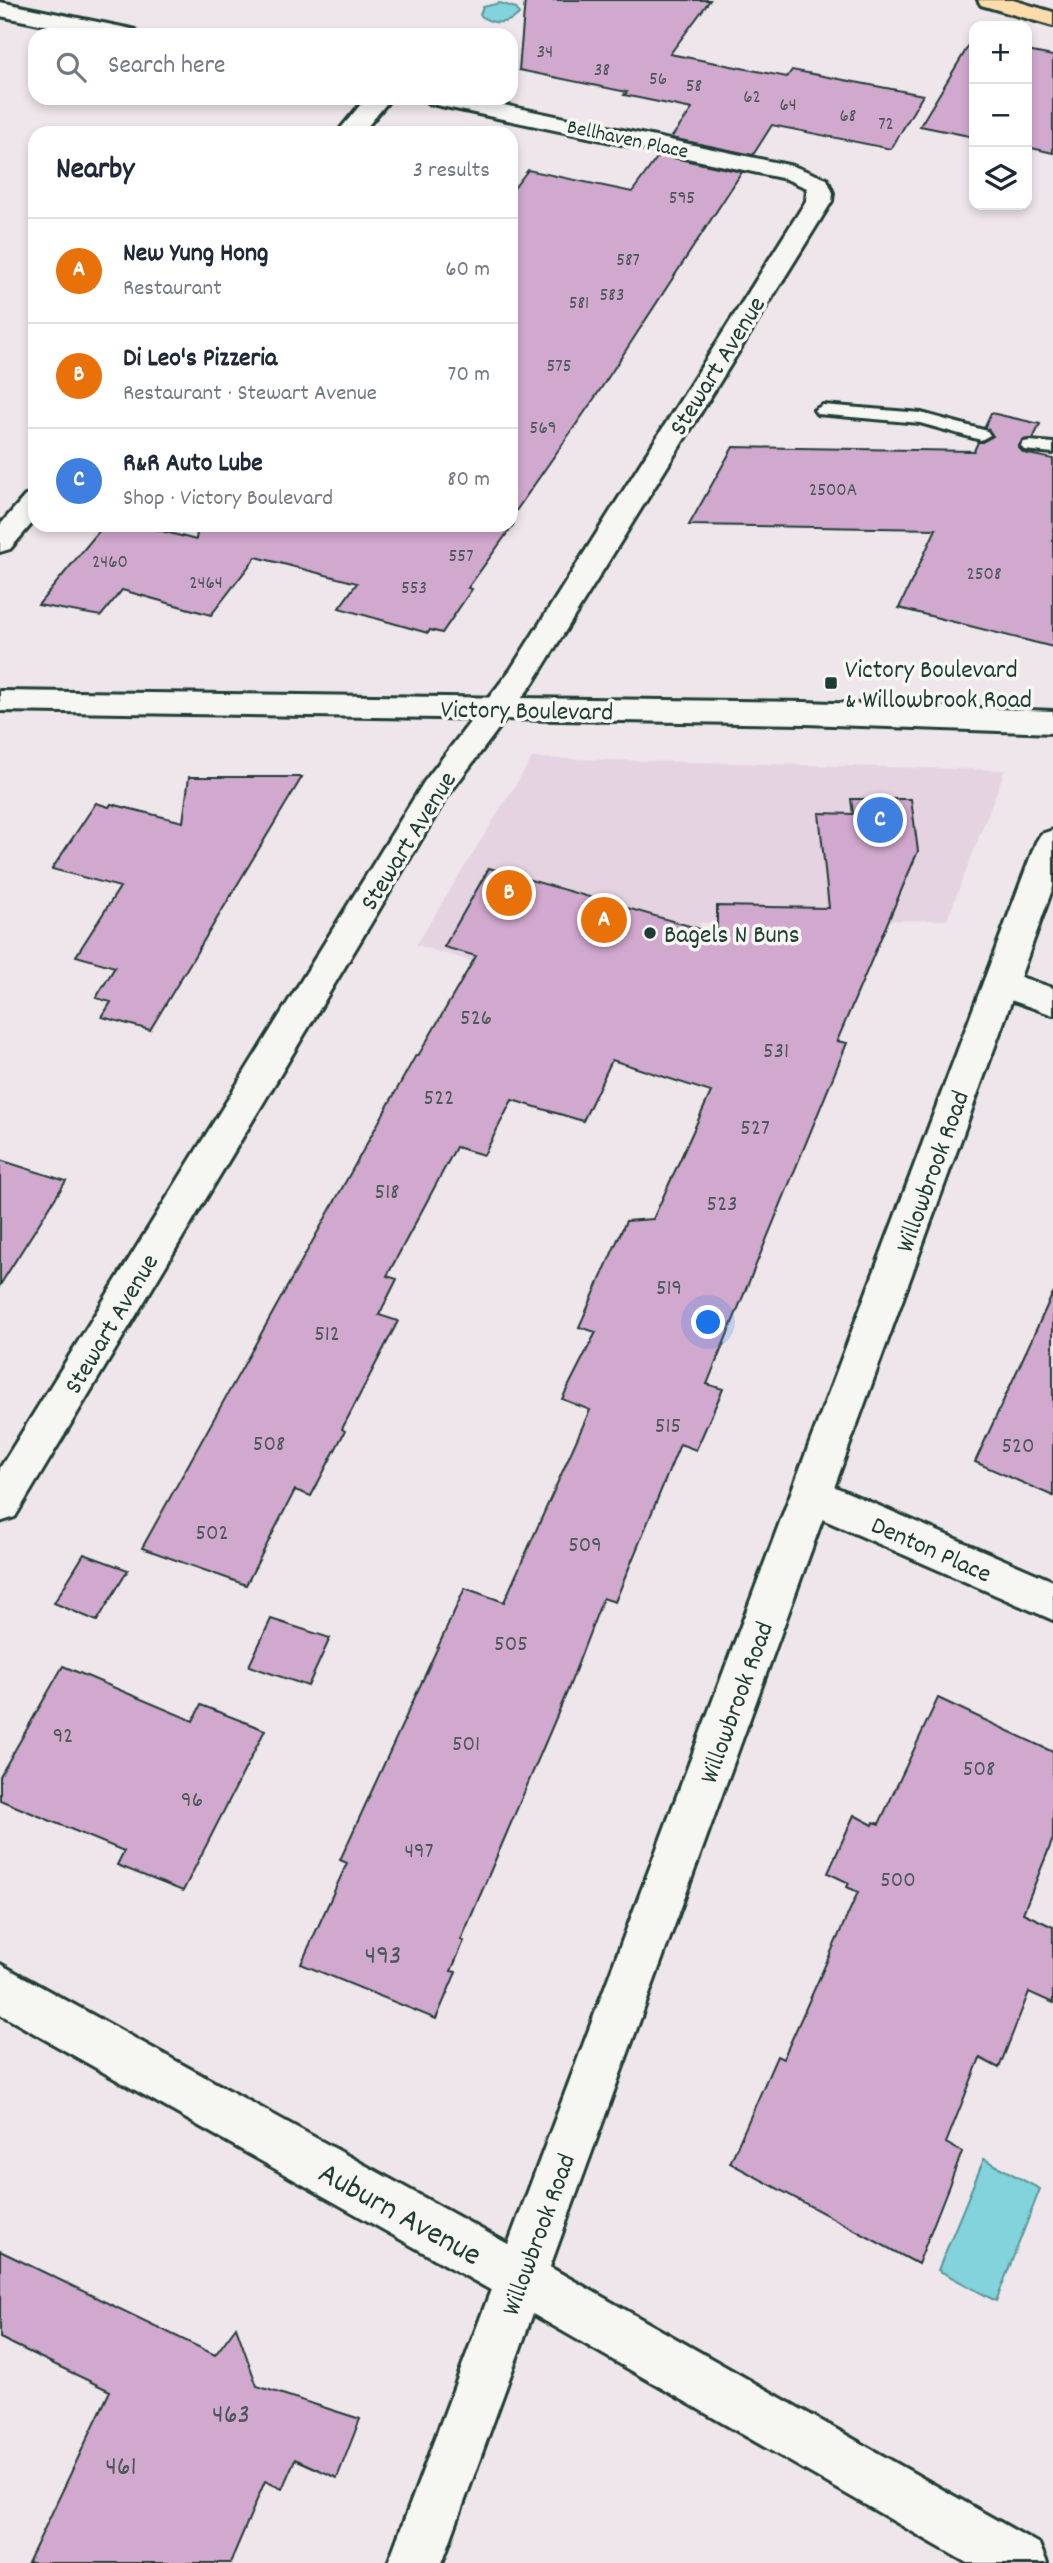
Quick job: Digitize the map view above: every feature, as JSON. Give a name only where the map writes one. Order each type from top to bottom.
[{"type":"main road","points":[[989,0],[1053,19]]},
{"type":"street","points":[[0,9],[93,28]]},
{"type":"street","points":[[355,126],[373,105]]},
{"type":"street","name":"Bellhaven Place","points":[[469,105],[793,173],[818,184]]},
{"type":"street","name":"Stewart Avenue","points":[[0,1504],[435,790],[522,676],[819,201],[821,193],[818,184]]},
{"type":"street","points":[[0,543],[28,510]]},
{"type":"street","name":"Victory Boulevard","points":[[0,701],[791,713],[1053,722]]},
{"type":"street","name":"Willowbrook Road","points":[[415,2563],[1053,842]]},
{"type":"street","points":[[1000,983],[1053,1002]]},
{"type":"street","name":"Denton Place","points":[[812,1495],[1053,1601]]},
{"type":"street","name":"Auburn Avenue","points":[[0,1988],[521,2279],[1020,2563]]},
{"type":"lane","points":[[823,410],[922,418],[981,435]]},
{"type":"lane","points":[[1030,446],[1053,448]]},
{"type":"shaded area","points":[[532,758],[1005,770],[947,920],[701,923],[657,1016],[416,945]]},
{"type":"water","points":[[500,3],[516,8],[519,14],[515,18],[500,22],[489,21],[480,15],[483,7]]},
{"type":"water","points":[[984,2159],[1040,2189],[996,2301],[938,2270]]},
{"type":"building","points":[[525,0],[710,0],[670,54],[787,77],[792,70],[923,95],[891,149],[772,125],[753,155],[671,138],[692,109],[624,95],[627,92],[519,70]]},
{"type":"building","points":[[969,45],[969,136],[920,126]]},
{"type":"building","points":[[1032,52],[1053,56],[1053,153],[1032,148]]},
{"type":"building","points":[[659,155],[742,172],[598,393],[518,508],[518,183],[528,170],[632,192]]},
{"type":"building","points":[[991,413],[1040,424],[1033,439],[1022,440],[1019,448],[1024,453],[1053,459],[1053,647],[899,608],[936,529],[689,525],[733,447],[974,451],[978,442],[993,436],[984,428]]},
{"type":"building","points":[[98,532],[166,532],[196,540],[197,532],[508,532],[468,588],[472,589],[442,633],[430,630],[428,633],[339,608],[357,583],[256,557],[211,615],[122,590],[101,616],[38,605]]},
{"type":"building","points":[[189,777],[302,777],[150,1030],[102,1017],[111,1002],[96,998],[115,967],[76,956],[120,887],[52,869],[96,803],[109,807],[111,804],[183,822]]},
{"type":"building","points":[[851,799],[911,799],[918,851],[837,1041],[847,1043],[707,1384],[723,1389],[696,1450],[680,1444],[615,1602],[603,1598],[567,1692],[461,1940],[464,1941],[451,1971],[456,1972],[436,2019],[301,1964],[347,1863],[340,1860],[465,1588],[504,1602],[590,1410],[562,1399],[596,1332],[579,1327],[626,1221],[653,1219],[711,1092],[612,1060],[583,1121],[512,1100],[484,1155],[456,1147],[387,1276],[397,1279],[379,1315],[398,1321],[311,1496],[295,1490],[246,1585],[142,1548],[416,1055],[418,1056],[476,956],[444,947],[489,868],[717,934],[717,906],[829,908],[819,813],[853,814]]},
{"type":"building","points":[[0,1160],[66,1181],[0,1285]]},
{"type":"building","points":[[1053,1293],[1053,1496],[975,1462]]},
{"type":"building","points":[[84,1554],[128,1570],[97,1621],[54,1603]]},
{"type":"building","points":[[271,1619],[330,1638],[308,1686],[249,1666]]},
{"type":"building","points":[[63,1666],[193,1721],[201,1705],[265,1730],[183,1891],[117,1865],[124,1851],[0,1800],[0,1776]]},
{"type":"building","points":[[938,1698],[1053,1752],[1053,1839],[1023,1913],[1053,1927],[1053,2003],[1029,1992],[999,2068],[980,2058],[946,2143],[962,2152],[918,2264],[730,2163],[777,2056],[783,2059],[858,1892],[847,1887],[849,1883],[828,1873],[854,1815],[873,1825],[874,1822],[879,1824]]},
{"type":"building","points":[[0,2251],[215,2355],[236,2327],[257,2386],[360,2419],[337,2478],[295,2459],[282,2489],[265,2481],[230,2563],[28,2563],[110,2391],[0,2338]]},
{"type":"place","name":"Victory Boulevard & Willowbrook Road","points":[[831,683]]},
{"type":"place","name":"R&R Auto Lube","points":[[880,820]]},
{"type":"place","name":"Di Leo's Pizzeria","points":[[509,893]]},
{"type":"place","name":"New Yung Hong","points":[[604,920]]},
{"type":"place","name":"Bagels N Buns","points":[[650,933]]}]
